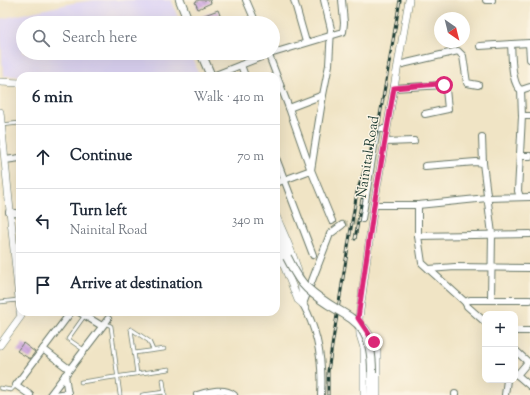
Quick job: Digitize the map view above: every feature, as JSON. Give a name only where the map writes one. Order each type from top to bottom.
[{"type":"main road","points":[[180,0],[186,16]]},
{"type":"main road","points":[[204,60],[210,72]]},
{"type":"main road","points":[[280,239],[296,275],[307,288],[353,320],[366,333],[370,346],[372,372],[371,395]]},
{"type":"street","points":[[246,0],[253,16]]},
{"type":"street","points":[[294,0],[306,42]]},
{"type":"street","points":[[311,170],[329,65],[331,29],[324,0]]},
{"type":"street","points":[[280,50],[344,31],[342,0]]},
{"type":"street","name":"Nainital Road","points":[[364,395],[365,353],[360,335],[358,318],[374,205],[409,0]]},
{"type":"street","points":[[486,0],[492,0]]},
{"type":"street","points":[[480,46],[529,43],[530,60]]},
{"type":"street","points":[[511,44],[514,81],[521,90],[522,116],[518,191],[520,197]]},
{"type":"street","points":[[398,65],[458,51],[463,56],[467,82],[478,85]]},
{"type":"street","points":[[223,72],[253,60]]},
{"type":"street","points":[[272,60],[277,72]]},
{"type":"street","points":[[241,65],[244,72]]},
{"type":"street","points":[[0,82],[16,83]]},
{"type":"street","points":[[280,82],[311,170],[332,221]]},
{"type":"street","points":[[394,88],[438,84],[444,85],[446,89],[448,109],[425,114]]},
{"type":"street","points":[[521,90],[530,88]]},
{"type":"street","points":[[289,108],[323,95]]},
{"type":"street","points":[[0,112],[16,273]]},
{"type":"street","points":[[522,116],[530,116]]},
{"type":"street","points":[[362,219],[377,129],[387,129]]},
{"type":"street","points":[[482,137],[483,163],[492,234],[491,299]]},
{"type":"street","points":[[385,142],[414,141]]},
{"type":"street","points":[[520,156],[530,156]]},
{"type":"street","points":[[5,160],[16,159]]},
{"type":"street","points":[[425,166],[476,162],[483,163]]},
{"type":"street","points":[[280,169],[313,255]]},
{"type":"street","points":[[280,182],[311,170]]},
{"type":"street","points":[[374,205],[418,205],[487,198],[530,197]]},
{"type":"street","points":[[418,205],[418,236],[422,263],[482,319]]},
{"type":"street","points":[[9,212],[16,213]]},
{"type":"street","points":[[303,304],[330,234],[342,224]]},
{"type":"street","points":[[280,226],[299,273],[303,292],[303,304],[312,323],[322,383],[321,395]]},
{"type":"street","points":[[418,236],[530,234]]},
{"type":"street","points":[[280,256],[298,300],[303,304]]},
{"type":"street","points":[[429,269],[455,267],[530,268]]},
{"type":"street","points":[[465,302],[470,300],[491,299],[530,300]]},
{"type":"street","points":[[0,345],[21,316]]},
{"type":"street","points":[[30,395],[16,385],[68,316]]},
{"type":"street","points":[[50,395],[105,323],[87,316]]},
{"type":"street","points":[[358,318],[374,342],[377,351],[377,395]]},
{"type":"street","points":[[518,331],[530,331]]},
{"type":"street","points":[[360,335],[368,333]]},
{"type":"street","points":[[43,349],[70,369]]},
{"type":"street","points":[[518,353],[529,362],[518,372]]},
{"type":"street","points":[[54,395],[68,394],[65,375]]},
{"type":"street","points":[[518,376],[530,386]]},
{"type":"street","points":[[505,395],[506,383]]},
{"type":"street","points":[[197,395],[221,391],[234,395]]},
{"type":"lane","points":[[1,125],[16,123]]},
{"type":"lane","points":[[0,302],[16,299]]},
{"type":"lane","points":[[81,316],[68,339],[84,350]]},
{"type":"lane","points":[[105,323],[111,326],[120,395]]},
{"type":"lane","points":[[137,374],[131,330],[149,341],[154,350]]},
{"type":"lane","points":[[134,353],[164,349]]},
{"type":"lane","points":[[80,382],[169,369]]},
{"type":"lane","points":[[142,395],[165,393],[163,380]]},
{"type":"lane","points":[[0,388],[11,390],[16,385]]},
{"type":"shaded area","points":[[94,0],[171,0],[177,16],[16,16],[16,60],[193,60],[198,72],[16,72],[16,76],[3,76],[0,19],[73,3]]},
{"type":"building","points":[[199,0],[210,0],[211,3],[198,9],[195,2]]},
{"type":"building","points":[[218,10],[220,16],[202,16]]},
{"type":"building","points":[[23,343],[35,352],[30,359],[17,351]]},
{"type":"tunnel","points":[[342,225],[362,219]]},
{"type":"railway","points":[[328,395],[328,371],[357,192],[377,133],[400,0]]},
{"type":"railway","points":[[355,239],[362,199]]},
{"type":"route","points":[[374,342],[358,318],[374,205],[394,88],[438,84],[444,85]]}]
